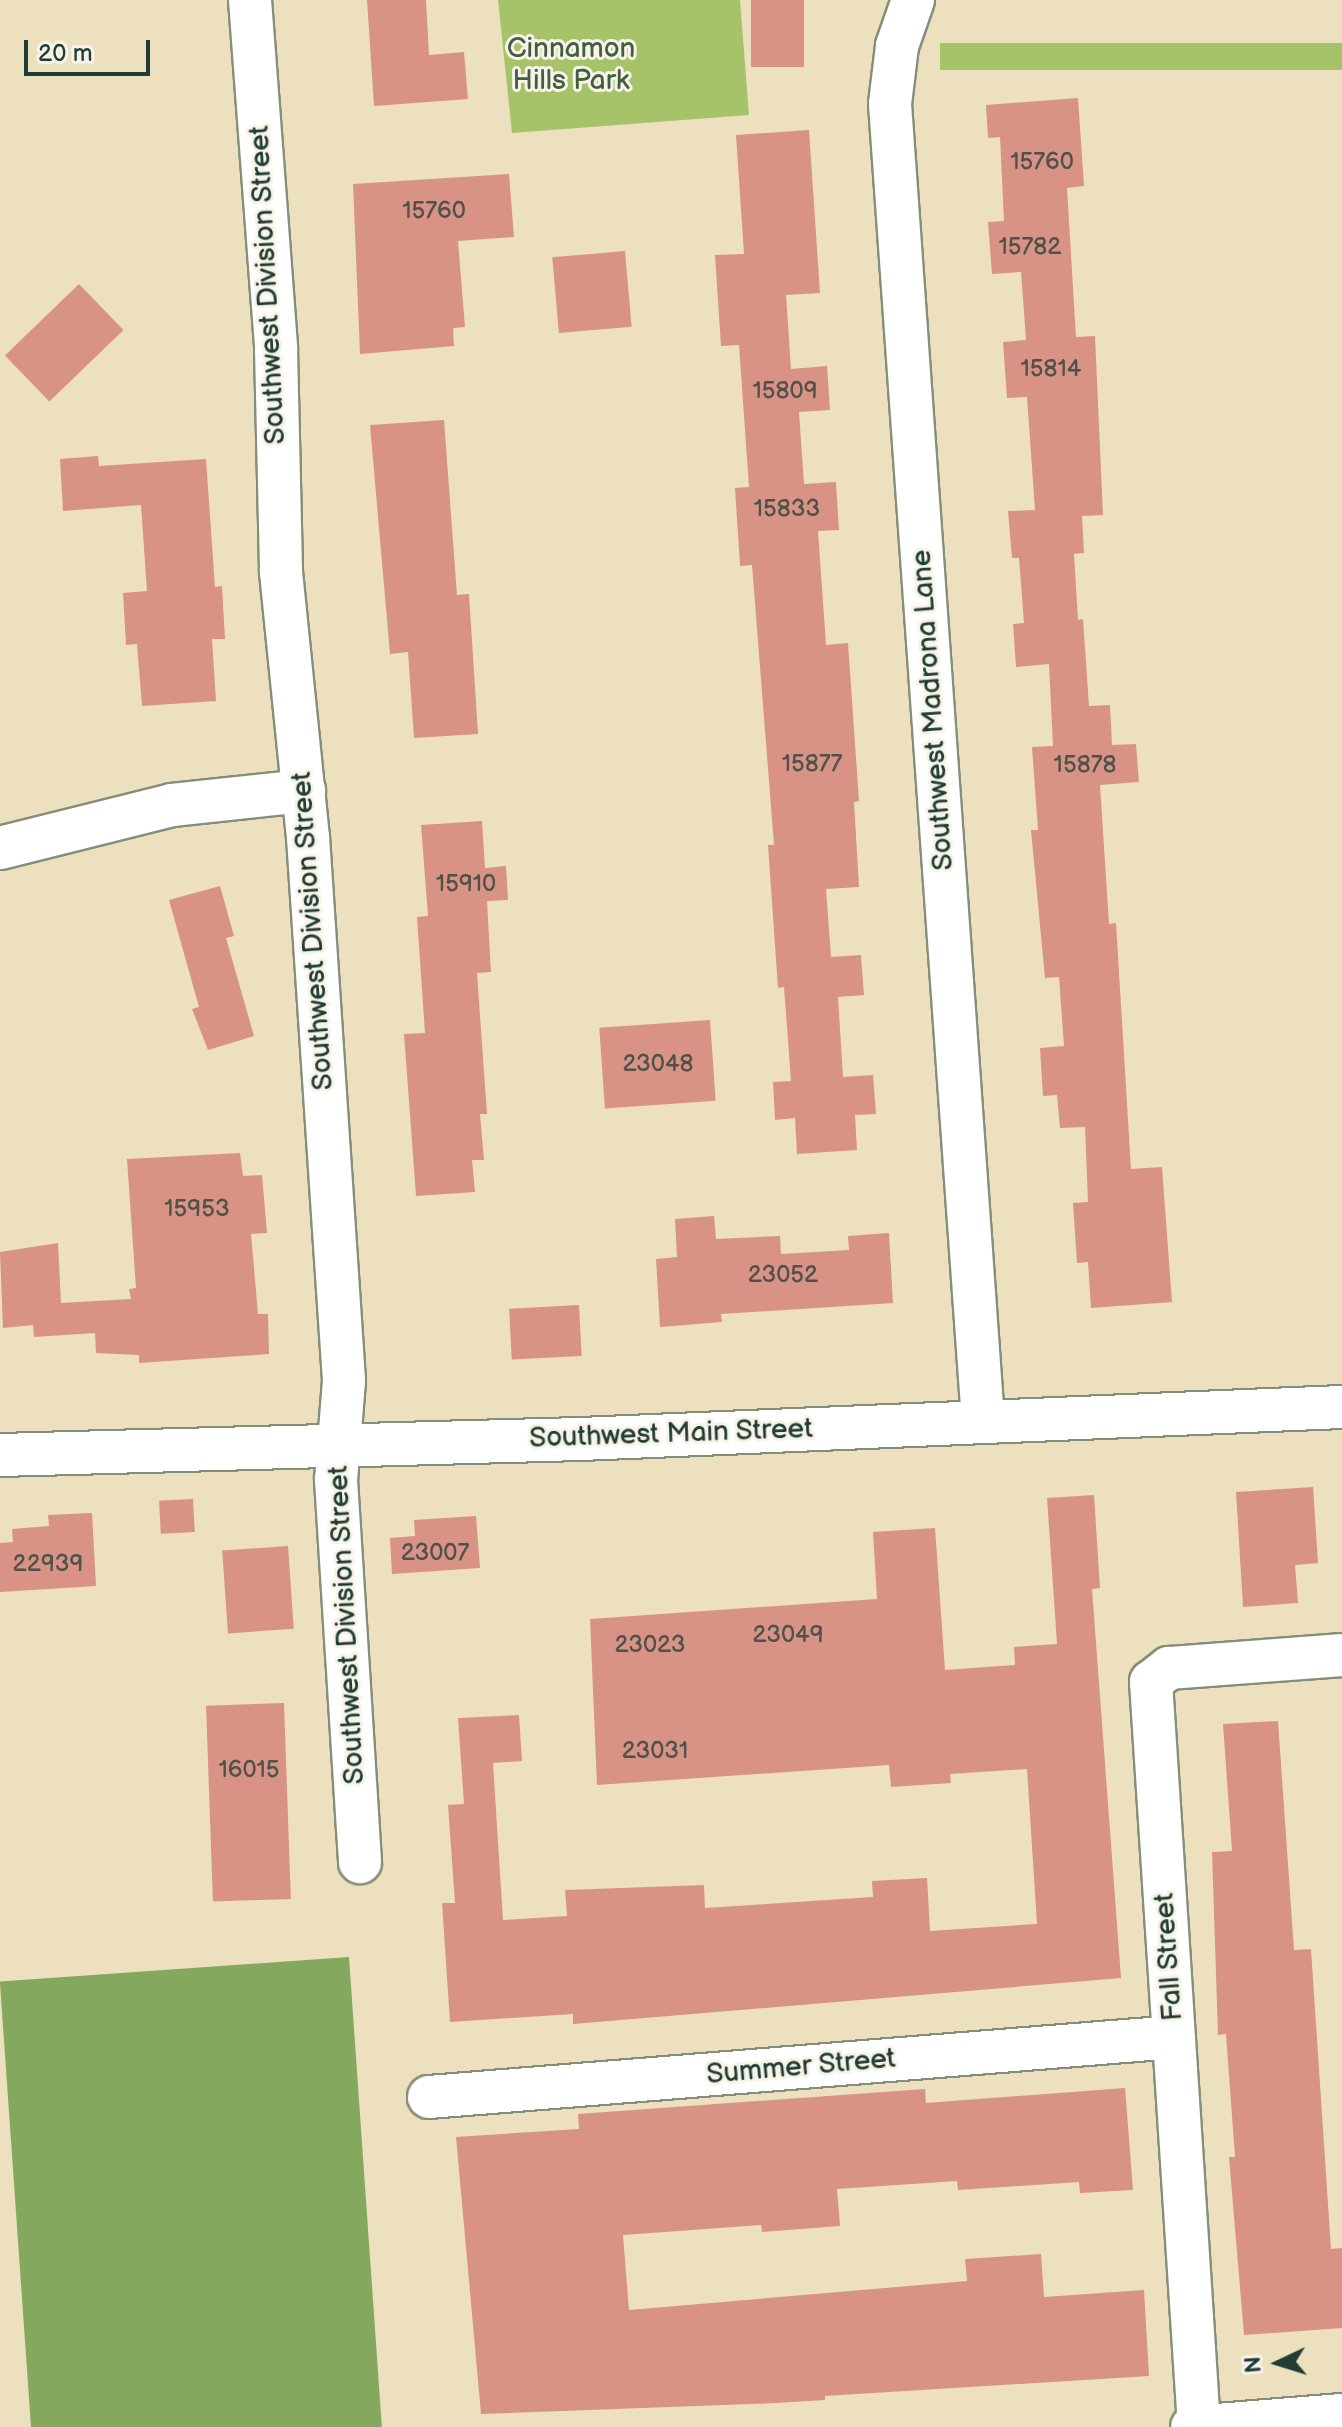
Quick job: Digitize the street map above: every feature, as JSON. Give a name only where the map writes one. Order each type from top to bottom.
[{"type":"street","name":"Southwest Division Street","points":[[250,0],[276,349],[282,585],[304,791],[344,1381],[336,1480],[360,1862]]},
{"type":"street","name":"Southwest Madrona Lane","points":[[913,0],[897,46],[890,104],[983,1422]]},
{"type":"street","points":[[0,848],[172,805],[304,791]]},
{"type":"street","name":"Southwest Main Street","points":[[0,1455],[339,1443],[581,1439],[1342,1407]]},
{"type":"street","name":"Fall Street","points":[[1199,2426],[1151,1682],[1169,1668],[1342,1655]]},
{"type":"street","name":"Summer Street","points":[[429,2097],[1174,2037]]},
{"type":"street","points":[[1192,2427],[1342,2415]]},
{"type":"green space","name":"Cinnamon Hills Park","points":[[498,0],[740,0],[749,115],[512,133]]},
{"type":"green space","points":[[940,43],[1342,43],[1342,70],[940,70]]},
{"type":"green space","points":[[349,1957],[382,2427],[31,2427],[0,1981]]},
{"type":"building","points":[[367,0],[426,0],[429,55],[464,52],[468,99],[374,106]]},
{"type":"building","points":[[751,0],[804,0],[804,67],[751,67]]},
{"type":"building","points":[[1078,98],[1084,186],[1067,188],[1076,337],[1095,336],[1103,515],[1082,516],[1084,553],[1074,554],[1078,620],[1083,619],[1089,706],[1110,705],[1112,745],[1136,744],[1139,782],[1100,785],[1109,924],[1116,923],[1131,1169],[1162,1167],[1172,1302],[1091,1308],[1088,1262],[1077,1263],[1073,1203],[1088,1202],[1085,1127],[1060,1128],[1057,1095],[1043,1096],[1040,1048],[1064,1046],[1059,977],[1045,978],[1031,830],[1038,830],[1032,747],[1053,746],[1049,664],[1016,667],[1013,624],[1024,623],[1019,558],[1012,558],[1008,511],[1035,510],[1027,397],[1007,398],[1003,342],[1026,340],[1021,272],[992,274],[988,222],[1004,221],[1000,137],[988,138],[986,105]]},
{"type":"building","points":[[809,130],[820,293],[786,295],[791,369],[827,366],[830,410],[799,412],[804,484],[836,482],[839,530],[818,531],[826,645],[848,643],[859,801],[854,802],[859,887],[826,889],[831,957],[861,955],[864,995],[838,997],[843,1077],[873,1075],[876,1114],[855,1115],[857,1150],[797,1154],[795,1118],[775,1120],[773,1082],[791,1081],[784,987],[778,988],[768,845],[774,845],[752,565],[740,566],[735,488],[749,487],[739,345],[721,346],[715,255],[744,254],[736,135]]},
{"type":"building","points":[[509,174],[514,237],[458,241],[465,327],[453,328],[454,346],[360,354],[353,184]]},
{"type":"building","points":[[625,251],[632,327],[559,333],[552,257]]},
{"type":"building","points":[[79,284],[123,330],[49,402],[5,356]]},
{"type":"building","points":[[444,420],[457,595],[469,594],[478,734],[414,738],[408,652],[390,654],[370,425]]},
{"type":"building","points":[[98,456],[99,466],[206,459],[215,587],[222,586],[225,639],[212,639],[216,701],[142,706],[137,644],[126,645],[123,593],[147,591],[141,505],[63,511],[60,459]]},
{"type":"building","points":[[482,821],[485,868],[506,866],[508,900],[487,901],[491,972],[477,973],[487,1114],[480,1114],[484,1160],[472,1160],[475,1192],[416,1196],[404,1034],[425,1033],[417,917],[428,916],[421,825]]},
{"type":"building","points":[[220,886],[234,936],[226,938],[254,1036],[208,1050],[192,1009],[199,1007],[169,900]]},
{"type":"building","points":[[710,1020],[716,1101],[605,1109],[599,1028]]},
{"type":"building","points":[[240,1153],[243,1176],[262,1175],[267,1233],[251,1234],[258,1314],[268,1314],[269,1354],[139,1363],[139,1355],[96,1353],[95,1333],[34,1337],[33,1325],[3,1328],[0,1252],[58,1243],[61,1303],[131,1299],[129,1289],[136,1288],[127,1159]]},
{"type":"building","points":[[714,1216],[716,1239],[780,1236],[781,1254],[849,1250],[848,1236],[889,1233],[893,1303],[721,1314],[722,1322],[660,1327],[656,1259],[677,1257],[675,1219]]},
{"type":"building","points":[[579,1305],[582,1356],[512,1360],[509,1309]]},
{"type":"building","points":[[1313,1487],[1318,1563],[1295,1565],[1298,1603],[1243,1607],[1236,1492]]},
{"type":"building","points":[[1094,1495],[1100,1588],[1092,1589],[1121,1978],[573,2024],[573,2014],[450,2022],[442,1903],[455,1903],[448,1805],[464,1804],[458,1718],[519,1715],[522,1761],[493,1763],[503,1920],[567,1916],[565,1890],[704,1885],[705,1908],[873,1897],[872,1881],[927,1878],[930,1931],[1037,1924],[1027,1769],[950,1774],[951,1783],[891,1787],[889,1765],[597,1785],[590,1619],[877,1599],[873,1532],[935,1528],[945,1670],[1015,1665],[1014,1647],[1057,1644],[1047,1498]]},
{"type":"building","points":[[193,1499],[195,1532],[161,1534],[159,1501]]},
{"type":"building","points":[[92,1513],[96,1586],[0,1592],[0,1543],[13,1542],[12,1529],[49,1526],[48,1515]]},
{"type":"building","points":[[476,1516],[480,1568],[392,1574],[390,1538],[415,1536],[414,1520]]},
{"type":"building","points":[[288,1546],[294,1629],[228,1633],[222,1551]]},
{"type":"building","points":[[284,1703],[291,1899],[213,1902],[206,1706]]},
{"type":"building","points":[[1278,1721],[1294,1950],[1311,1949],[1331,2249],[1342,2248],[1342,2328],[1244,2335],[1229,2157],[1235,2157],[1226,2034],[1218,2035],[1212,1852],[1232,1851],[1223,1724]]},
{"type":"building","points":[[1125,2088],[1133,2190],[1080,2193],[1079,2182],[958,2190],[957,2181],[837,2189],[840,2226],[762,2232],[761,2225],[623,2235],[629,2310],[967,2281],[965,2259],[1041,2254],[1044,2297],[1144,2290],[1149,2376],[825,2396],[825,2400],[776,2403],[481,2414],[456,2137],[579,2129],[578,2114],[925,2089],[926,2103]]}]
